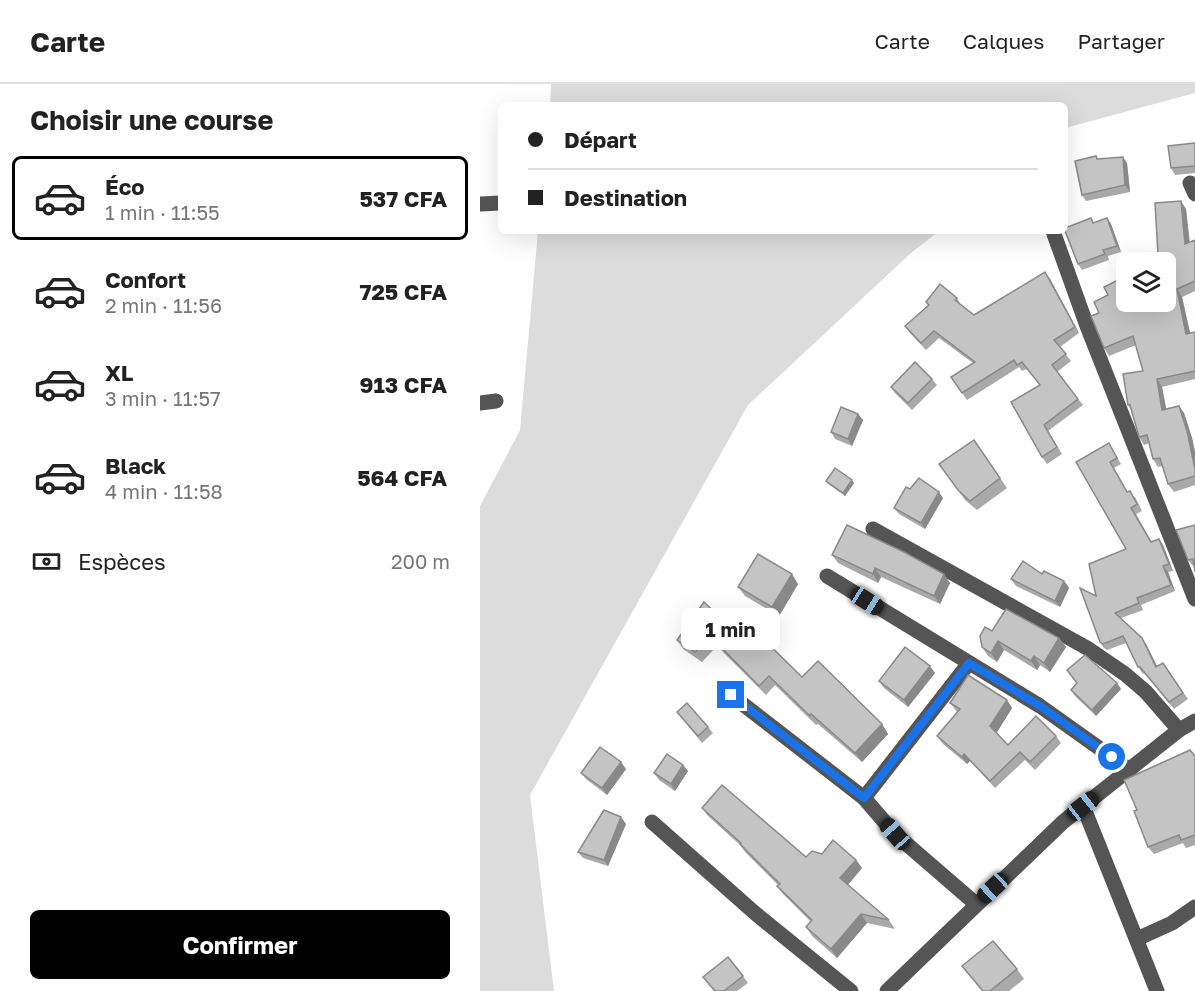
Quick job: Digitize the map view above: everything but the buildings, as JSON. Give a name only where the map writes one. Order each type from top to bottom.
[{"type":"street","points":[[480,204],[498,203]]},
{"type":"street","points":[[1054,234],[1087,326],[1195,599]]},
{"type":"street","points":[[480,403],[496,401]]},
{"type":"street","points":[[873,529],[1087,648],[1139,686],[1179,730]]},
{"type":"street","points":[[827,576],[1040,706],[1130,770]]},
{"type":"street","points":[[864,798],[969,663]]},
{"type":"street","points":[[731,695],[864,798],[895,834],[975,904]]},
{"type":"street","points":[[887,991],[975,904],[1063,822],[1179,730],[1195,721]]},
{"type":"street","points":[[1083,806],[1157,991]]},
{"type":"street","points":[[652,822],[756,914],[851,991]]},
{"type":"street","points":[[1137,939],[1172,922],[1195,907]]},
{"type":"shaded area","points":[[551,84],[1195,84],[1195,93],[1068,128],[1068,102],[550,102]]},
{"type":"shaded area","points":[[538,234],[935,234],[911,253],[748,405],[530,795],[554,991],[480,991],[480,506],[520,430]]},
{"type":"route","points":[[731,695],[864,798],[969,663],[1040,706],[1112,757]]}]
